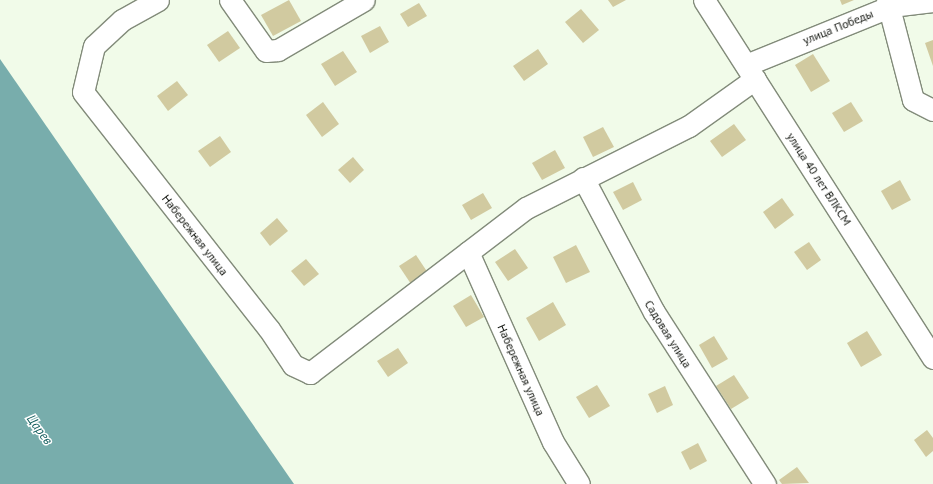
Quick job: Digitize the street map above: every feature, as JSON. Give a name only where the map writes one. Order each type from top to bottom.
[{"type":"street","name":"Набережная улица","points":[[158,0],[122,20],[94,46],[83,92],[269,329],[293,365],[310,373]]},
{"type":"street","points":[[230,0],[266,51],[278,50],[364,0]]},
{"type":"street","name":"улица 40 лет ВЛКСМ","points":[[704,0],[933,358]]},
{"type":"street","name":"улица Победы","points":[[310,373],[526,208],[689,126],[750,72],[889,3],[933,1]]},
{"type":"street","points":[[889,3],[913,100],[933,110]]},
{"type":"street","name":"Садовая улица","points":[[583,178],[654,312],[765,484]]},
{"type":"street","name":"Набережная улица","points":[[468,252],[553,442],[579,484]]},
{"type":"water","name":"Царев","points":[[0,59],[294,484],[0,484]]},
{"type":"building","points":[[289,0],[301,21],[273,36],[261,15]]},
{"type":"building","points":[[608,0],[626,0],[613,7]]},
{"type":"building","points":[[840,0],[854,0],[842,5]]},
{"type":"building","points":[[419,3],[427,16],[408,27],[400,14]]},
{"type":"building","points":[[581,9],[599,30],[583,43],[565,22]]},
{"type":"building","points":[[380,26],[389,42],[370,53],[361,36]]},
{"type":"building","points":[[228,31],[240,48],[219,62],[207,45]]},
{"type":"building","points":[[933,40],[933,66],[925,43]]},
{"type":"building","points":[[538,49],[548,64],[524,81],[513,66]]},
{"type":"building","points":[[343,51],[357,72],[335,86],[321,64]]},
{"type":"building","points":[[813,54],[830,81],[811,92],[795,65]]},
{"type":"building","points":[[177,81],[188,95],[168,111],[157,96]]},
{"type":"building","points":[[323,102],[339,124],[322,137],[306,115]]},
{"type":"building","points":[[851,102],[863,121],[844,132],[832,113]]},
{"type":"building","points":[[734,124],[746,140],[722,157],[710,141]]},
{"type":"building","points":[[603,127],[614,147],[593,157],[583,137]]},
{"type":"building","points":[[220,136],[231,152],[210,167],[198,151]]},
{"type":"building","points":[[555,150],[565,168],[542,180],[532,163]]},
{"type":"building","points":[[353,157],[364,170],[350,183],[338,170]]},
{"type":"building","points":[[900,180],[911,200],[892,210],[881,191]]},
{"type":"building","points":[[633,182],[642,200],[623,210],[613,192]]},
{"type":"building","points":[[483,193],[492,208],[471,220],[462,205]]},
{"type":"building","points":[[782,198],[794,215],[775,229],[763,212]]},
{"type":"building","points":[[277,218],[288,231],[270,246],[260,233]]},
{"type":"building","points":[[809,242],[821,260],[807,270],[794,252]]},
{"type":"building","points":[[576,245],[590,272],[566,283],[553,257]]},
{"type":"building","points":[[515,249],[528,268],[508,281],[495,262]]},
{"type":"building","points":[[416,255],[428,273],[411,284],[399,266]]},
{"type":"building","points":[[306,259],[319,274],[304,286],[291,271]]},
{"type":"building","points":[[471,295],[484,317],[466,327],[453,306]]},
{"type":"building","points":[[553,302],[566,325],[539,341],[526,318]]},
{"type":"building","points":[[867,331],[882,355],[861,367],[847,343]]},
{"type":"building","points":[[714,336],[728,359],[712,368],[699,345]]},
{"type":"building","points":[[398,348],[408,363],[388,377],[377,361]]},
{"type":"building","points":[[734,375],[749,398],[731,409],[716,386]]},
{"type":"building","points":[[597,385],[610,406],[589,418],[576,397]]},
{"type":"building","points":[[665,386],[673,405],[657,413],[648,394]]},
{"type":"building","points":[[927,430],[933,438],[933,451],[926,457],[914,440]]},
{"type":"building","points":[[698,443],[707,461],[690,470],[681,452]]},
{"type":"building","points":[[797,467],[809,483],[782,484],[779,480]]}]
